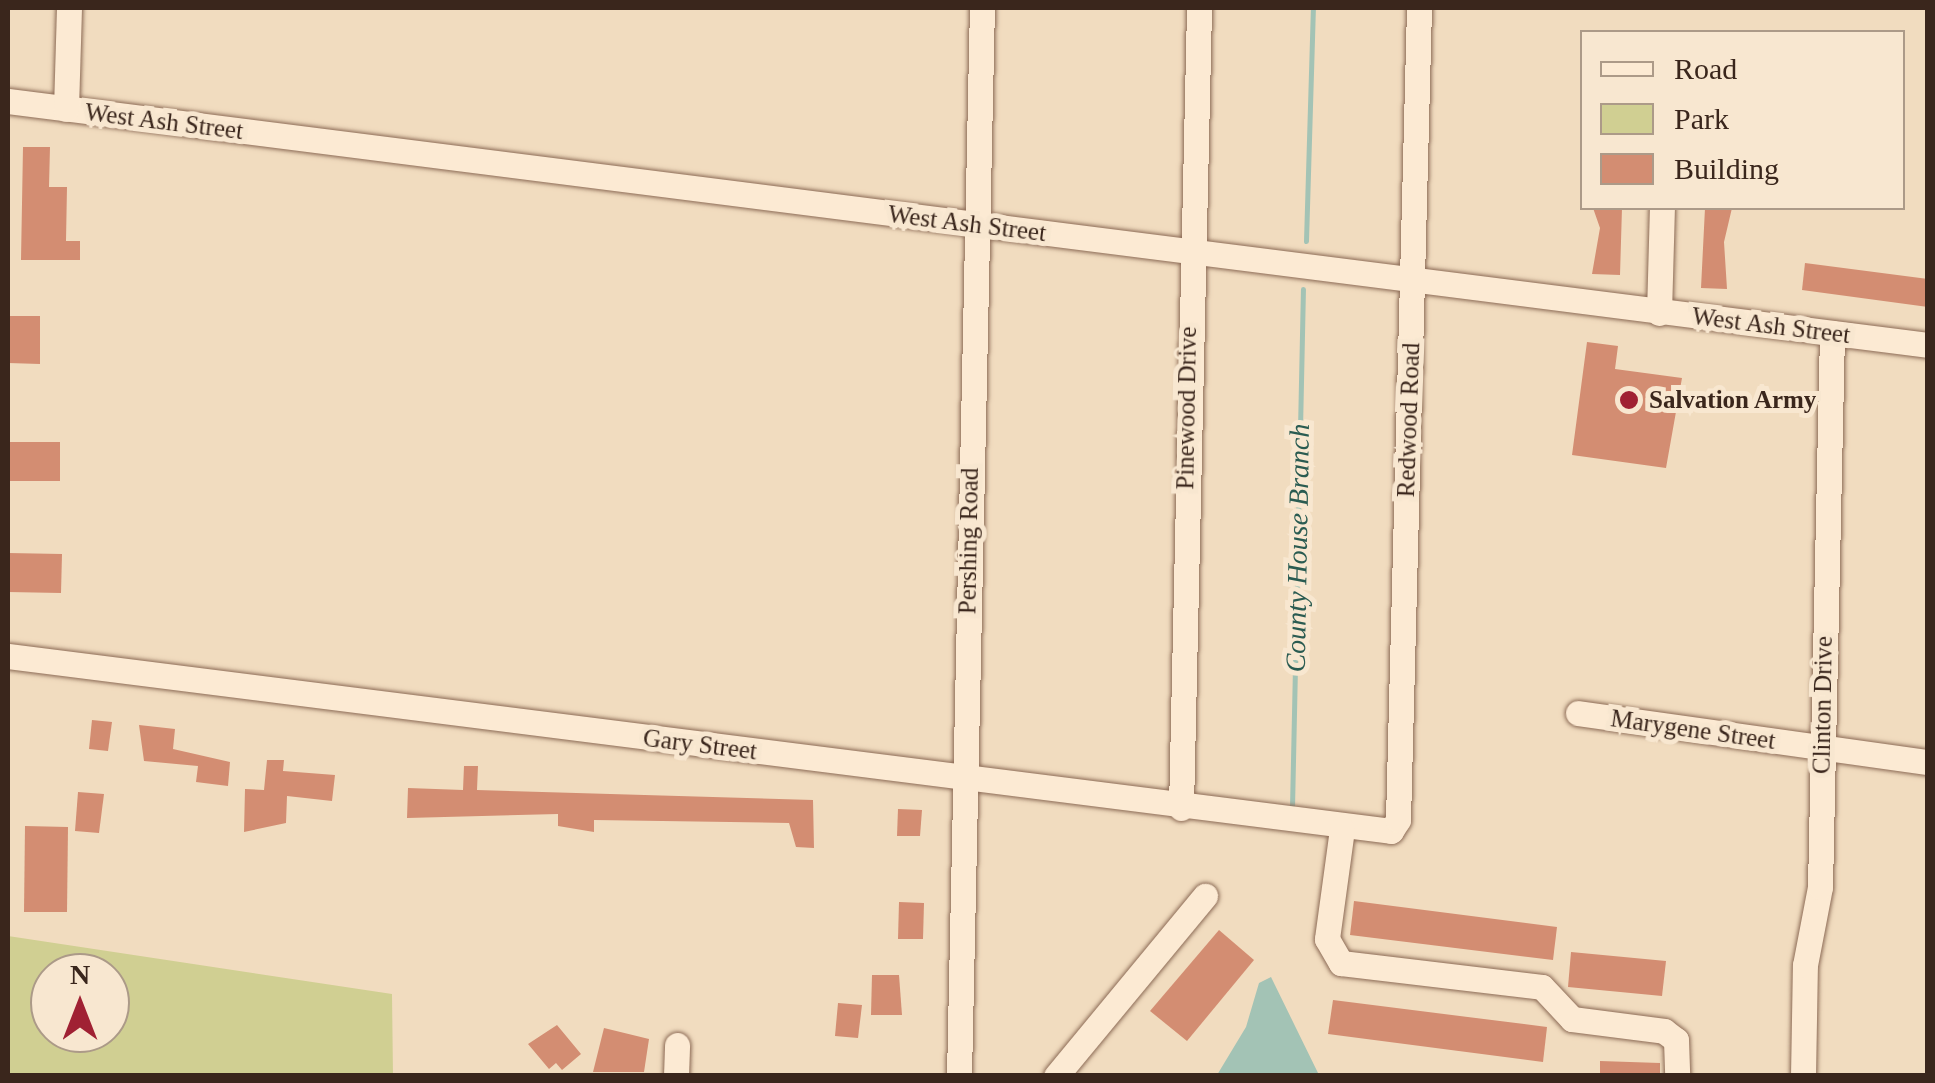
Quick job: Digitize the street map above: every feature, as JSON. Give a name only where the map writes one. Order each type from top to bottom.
[{"type":"street","points":[[66,109],[69,8]]},
{"type":"street","name":"Pershing Road","points":[[959,1076],[982,8]]},
{"type":"street","name":"Pinewood Drive","points":[[1181,808],[1190,250],[1199,8]]},
{"type":"street","name":"Redwood Road","points":[[1391,831],[1398,820],[1419,8]]},
{"type":"street","name":"West Ash Street","points":[[8,101],[1928,345]]},
{"type":"street","points":[[1659,313],[1662,210]]},
{"type":"street","name":"Clinton Drive","points":[[1803,1076],[1805,965],[1820,887],[1832,333]]},
{"type":"street","name":"Gary Street","points":[[8,656],[1342,830],[1391,831]]},
{"type":"street","name":"Marygene Street","points":[[1578,714],[1928,762]]},
{"type":"street","points":[[1342,830],[1327,939],[1341,963],[1542,988],[1572,1019],[1664,1031],[1676,1040],[1677,1076]]},
{"type":"street","points":[[1056,1076],[1205,896]]},
{"type":"street","points":[[676,1076],[677,1045]]},
{"type":"green space","points":[[8,936],[121,953],[30,953],[30,1053],[130,1053],[130,954],[392,994],[393,1075],[8,1075]]},
{"type":"shaded area","points":[[1271,977],[1319,1075],[1217,1075],[1246,1027],[1259,983]]},
{"type":"building","points":[[23,147],[50,147],[49,187],[67,187],[66,241],[80,241],[80,260],[21,260]]},
{"type":"building","points":[[1594,210],[1622,210],[1620,275],[1592,274],[1600,228]]},
{"type":"building","points":[[1705,210],[1732,210],[1724,242],[1727,289],[1701,288]]},
{"type":"building","points":[[1805,263],[1928,279],[1928,307],[1802,290]]},
{"type":"building","points":[[8,316],[40,316],[40,364],[8,363]]},
{"type":"building","name":"Salvation Army","points":[[1587,342],[1618,346],[1615,369],[1682,378],[1666,468],[1572,455]]},
{"type":"building","points":[[8,442],[60,442],[60,481],[8,481]]},
{"type":"building","points":[[8,553],[62,554],[61,593],[8,592]]},
{"type":"building","points":[[92,720],[112,722],[108,751],[89,749]]},
{"type":"building","points":[[139,725],[175,729],[173,749],[230,762],[228,786],[196,782],[198,766],[144,761]]},
{"type":"building","points":[[267,760],[284,760],[283,771],[335,775],[332,801],[287,796],[286,823],[244,832],[245,789],[264,790]]},
{"type":"building","points":[[464,766],[478,766],[477,790],[813,800],[814,848],[796,847],[789,823],[594,820],[594,832],[558,826],[558,814],[407,818],[408,788],[463,790]]},
{"type":"building","points":[[78,792],[104,794],[99,833],[75,831]]},
{"type":"building","points":[[898,809],[922,810],[920,836],[897,836]]},
{"type":"building","points":[[25,826],[68,827],[67,912],[24,912]]},
{"type":"building","points":[[1354,901],[1557,927],[1553,960],[1350,935]]},
{"type":"building","points":[[899,902],[924,903],[923,939],[898,939]]},
{"type":"building","points":[[1219,930],[1254,960],[1187,1041],[1150,1011]]},
{"type":"building","points":[[1571,952],[1666,961],[1662,996],[1568,987]]},
{"type":"building","points":[[872,975],[899,975],[902,1015],[871,1015]]},
{"type":"building","points":[[1333,1000],[1547,1027],[1543,1062],[1328,1034]]},
{"type":"building","points":[[838,1003],[862,1005],[858,1038],[835,1036]]},
{"type":"building","points":[[557,1025],[581,1054],[562,1070],[556,1063],[549,1069],[528,1044]]},
{"type":"building","points":[[604,1028],[649,1039],[644,1072],[593,1072]]},
{"type":"building","points":[[1600,1061],[1660,1063],[1660,1076],[1600,1076]]},
{"type":"waterway","name":"County House Branch","points":[[1306,241],[1313,8]]},
{"type":"waterway","name":"County House Branch","points":[[1292,808],[1303,289]]},
{"type":"place","name":"Salvation Army","points":[[1629,400]]}]
